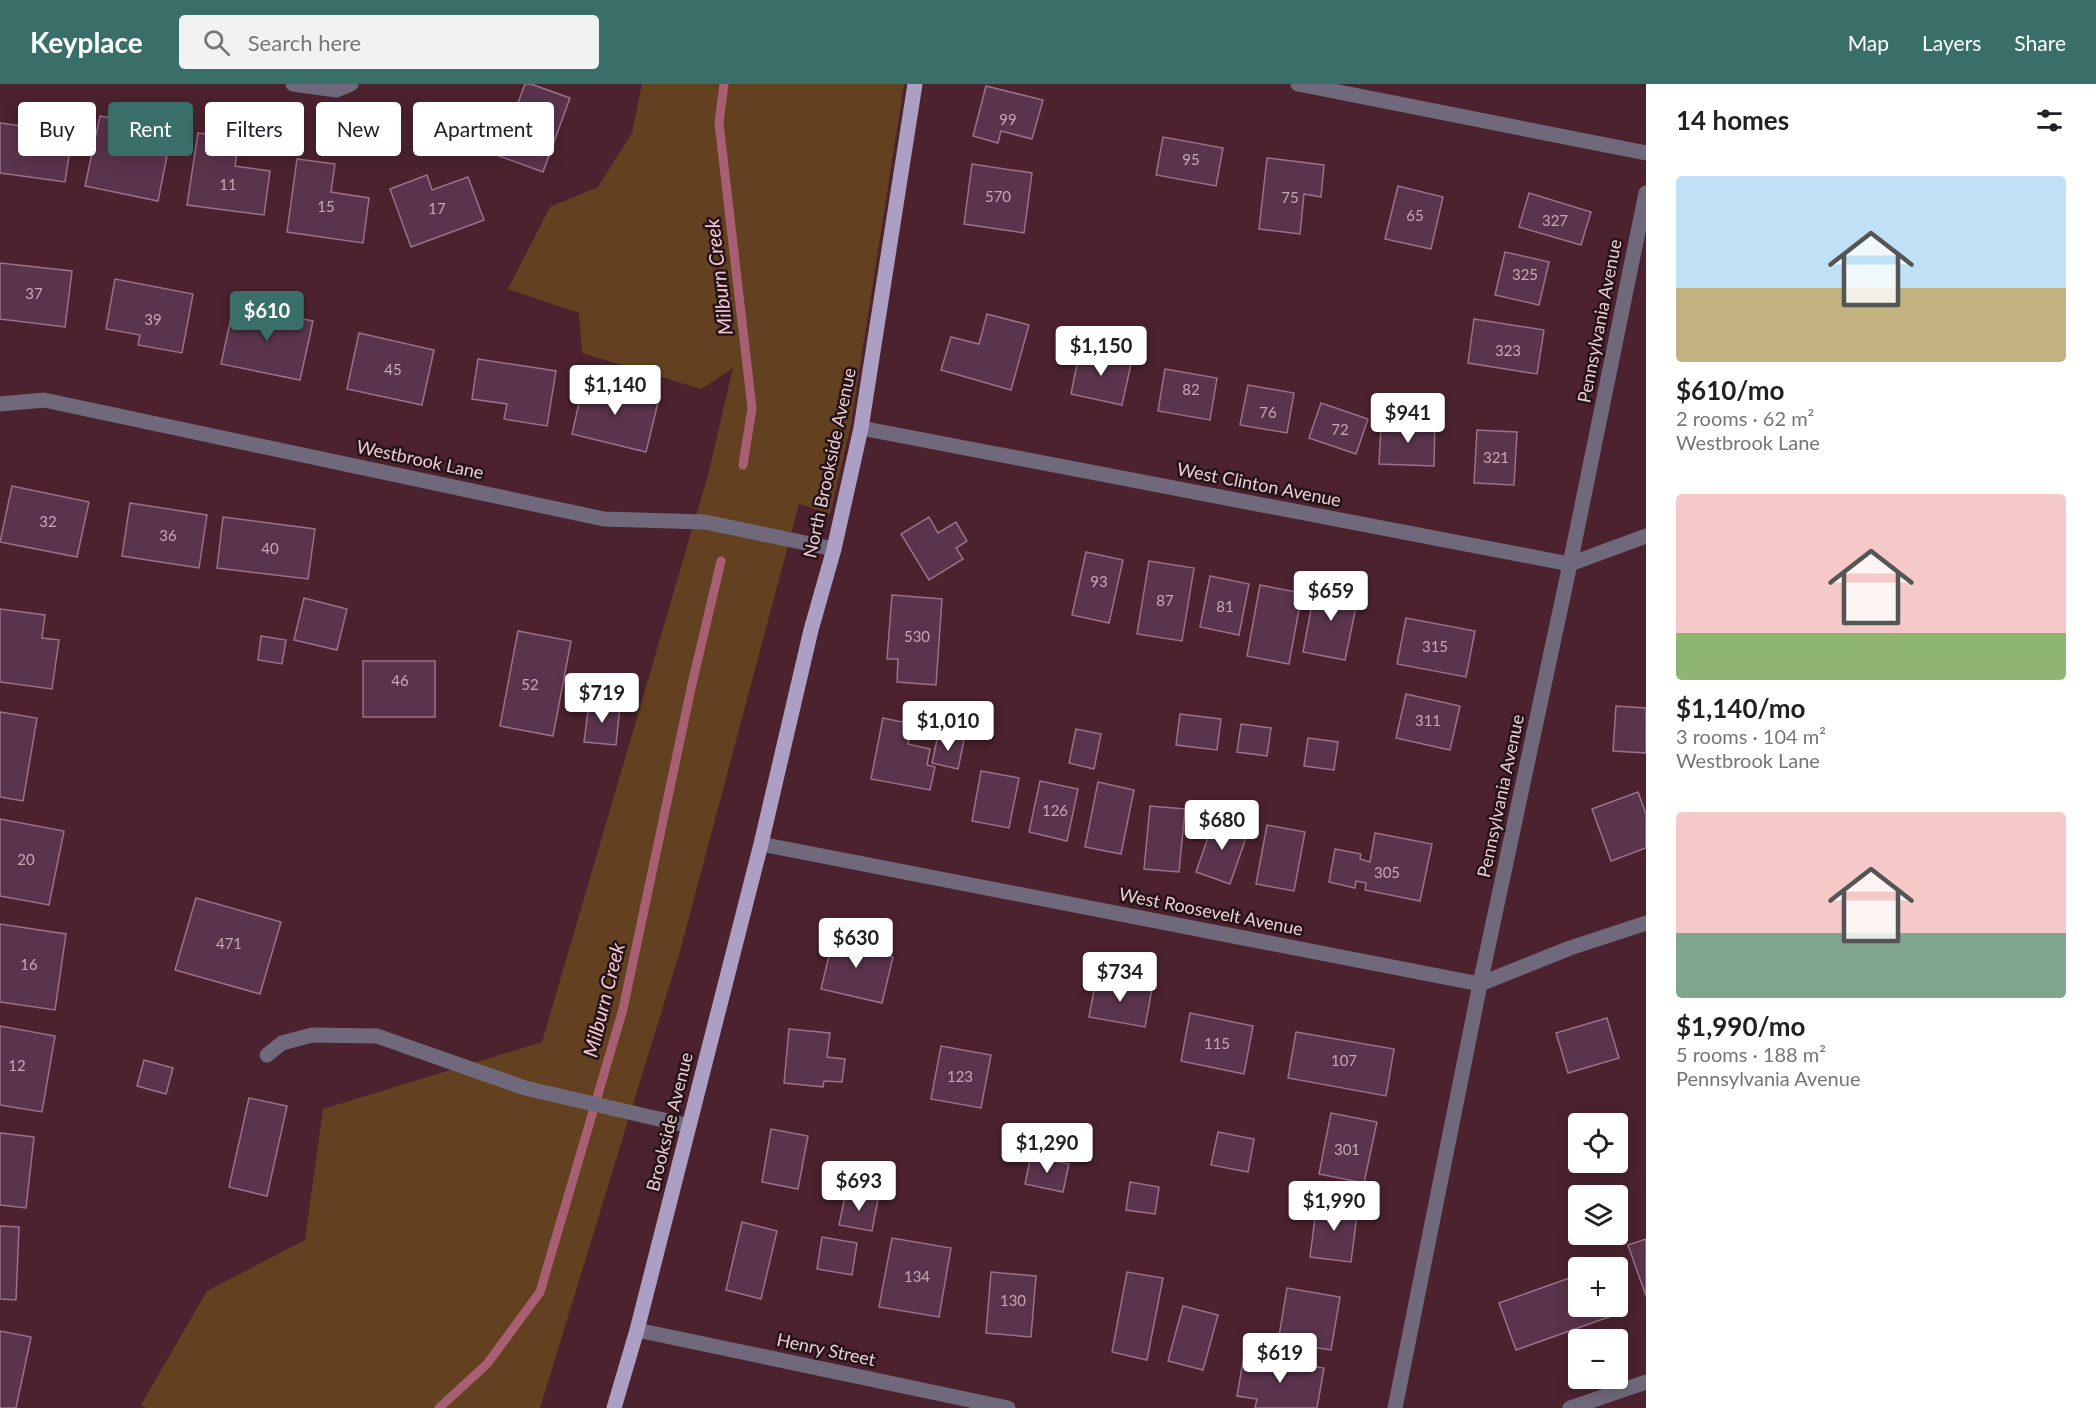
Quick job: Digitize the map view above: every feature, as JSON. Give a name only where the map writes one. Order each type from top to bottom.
[{"type":"main road","name":"North Brookside Avenue","points":[[761,844],[811,630],[834,549],[861,428],[915,84]]},
{"type":"main road","name":"Brookside Avenue","points":[[614,1408],[637,1330],[761,844]]},
{"type":"street","points":[[292,84],[336,90],[351,84]]},
{"type":"street","points":[[1298,84],[1646,153]]},
{"type":"street","name":"Pennsylvania Avenue","points":[[1395,1408],[1480,984],[1570,564],[1646,193]]},
{"type":"street","name":"Westbrook Lane","points":[[0,404],[44,400],[604,519],[705,522],[834,549]]},
{"type":"street","name":"West Clinton Avenue","points":[[861,428],[1570,564]]},
{"type":"street","points":[[1570,564],[1646,536]]},
{"type":"street","name":"West Roosevelt Avenue","points":[[761,844],[1480,984]]},
{"type":"street","points":[[1480,984],[1570,948],[1646,923]]},
{"type":"street","points":[[267,1055],[282,1043],[312,1035],[377,1036],[525,1088],[689,1126]]},
{"type":"street","name":"Henry Street","points":[[637,1330],[1008,1408]]},
{"type":"street","points":[[1570,1408],[1646,1382]]},
{"type":"shaded area","points":[[642,84],[904,84],[851,424],[830,514],[799,504],[680,951],[540,1408],[147,1408],[141,1405],[207,1291],[305,1240],[323,1109],[542,1042],[708,475],[733,368],[701,389],[582,353],[579,313],[508,289],[550,207],[598,187],[632,133]]},
{"type":"building","points":[[525,84],[570,98],[554,142],[554,102],[518,102]]},
{"type":"building","points":[[986,86],[1043,100],[1032,139],[1001,131],[998,143],[973,136]]},
{"type":"building","points":[[100,116],[108,118],[108,156],[167,156],[158,201],[85,186],[91,156],[96,156],[96,135]]},
{"type":"building","points":[[0,123],[18,126],[18,156],[69,156],[65,182],[0,173]]},
{"type":"building","points":[[198,133],[205,134],[205,156],[236,156],[235,166],[270,171],[264,215],[187,205]]},
{"type":"building","points":[[1163,137],[1223,148],[1216,186],[1156,175]]},
{"type":"building","points":[[499,156],[549,156],[543,172]]},
{"type":"building","points":[[1267,158],[1324,165],[1321,197],[1304,194],[1300,234],[1259,229]]},
{"type":"building","points":[[297,159],[335,164],[331,192],[369,198],[363,243],[287,232]]},
{"type":"building","points":[[972,164],[1032,173],[1024,233],[964,224]]},
{"type":"building","points":[[427,175],[432,190],[468,177],[484,220],[411,247],[390,189]]},
{"type":"building","points":[[1398,186],[1443,197],[1431,249],[1385,239]]},
{"type":"building","points":[[1529,193],[1591,212],[1581,245],[1519,227]]},
{"type":"building","points":[[1505,252],[1549,262],[1539,305],[1495,295]]},
{"type":"building","points":[[0,263],[72,271],[65,327],[0,319]]},
{"type":"building","points":[[115,279],[193,294],[182,353],[138,345],[140,335],[106,329]]},
{"type":"building","points":[[234,304],[313,321],[300,380],[221,364]]},
{"type":"building","points":[[987,314],[1029,325],[1011,390],[941,370],[951,337],[979,344]]},
{"type":"building","points":[[1474,319],[1544,330],[1537,374],[1468,363]]},
{"type":"building","points":[[359,333],[434,350],[422,405],[347,389]]},
{"type":"building","points":[[1080,349],[1132,359],[1122,405],[1071,394]]},
{"type":"building","points":[[478,359],[556,371],[547,426],[504,419],[507,404],[472,399]]},
{"type":"building","points":[[1165,369],[1217,378],[1210,420],[1158,411]]},
{"type":"building","points":[[584,381],[659,398],[646,452],[572,434]]},
{"type":"building","points":[[1248,385],[1294,393],[1287,433],[1240,425]]},
{"type":"building","points":[[1321,403],[1368,419],[1356,454],[1309,438]]},
{"type":"building","points":[[1414,418],[1435,419],[1434,466],[1379,464],[1381,424],[1414,425]]},
{"type":"building","points":[[1477,430],[1517,432],[1514,485],[1474,483]]},
{"type":"building","points":[[12,486],[89,502],[77,557],[0,542]]},
{"type":"building","points":[[130,503],[207,515],[199,568],[122,556]]},
{"type":"building","points":[[223,517],[315,529],[308,579],[217,568]]},
{"type":"building","points":[[929,517],[938,533],[956,522],[967,541],[956,548],[963,559],[929,580],[901,534]]},
{"type":"building","points":[[1086,552],[1123,560],[1109,623],[1072,615]]},
{"type":"building","points":[[1149,561],[1194,568],[1182,641],[1137,634]]},
{"type":"building","points":[[1210,576],[1249,584],[1239,635],[1200,627]]},
{"type":"building","points":[[1316,583],[1359,592],[1345,660],[1303,652]]},
{"type":"building","points":[[1260,585],[1302,593],[1289,664],[1247,656]]},
{"type":"building","points":[[892,595],[942,599],[936,685],[897,682],[898,659],[887,659]]},
{"type":"building","points":[[304,598],[347,609],[337,650],[294,640]]},
{"type":"building","points":[[0,609],[45,615],[42,638],[59,640],[52,689],[0,682]]},
{"type":"building","points":[[1406,618],[1475,631],[1466,677],[1397,664]]},
{"type":"building","points":[[518,631],[571,641],[553,736],[500,726]]},
{"type":"building","points":[[261,636],[286,640],[282,664],[258,660]]},
{"type":"building","points":[[363,661],[435,661],[435,717],[363,717]]},
{"type":"building","points":[[1406,694],[1460,706],[1450,750],[1396,738]]},
{"type":"building","points":[[589,703],[620,706],[616,745],[584,742]]},
{"type":"building","points":[[1616,706],[1646,708],[1646,753],[1613,751]]},
{"type":"building","points":[[0,712],[37,718],[23,801],[0,797]]},
{"type":"building","points":[[1180,714],[1221,719],[1217,750],[1176,745]]},
{"type":"building","points":[[883,718],[912,724],[908,744],[930,749],[927,765],[935,767],[930,790],[871,779]]},
{"type":"building","points":[[1241,724],[1271,728],[1267,756],[1237,752]]},
{"type":"building","points":[[1076,729],[1101,734],[1094,769],[1069,763]]},
{"type":"building","points":[[938,735],[964,740],[958,769],[932,763]]},
{"type":"building","points":[[1308,738],[1338,742],[1334,770],[1304,766]]},
{"type":"building","points":[[981,771],[1019,778],[1009,828],[972,821]]},
{"type":"building","points":[[1040,781],[1078,789],[1067,841],[1029,832]]},
{"type":"building","points":[[1098,782],[1134,790],[1121,854],[1085,847]]},
{"type":"building","points":[[1638,792],[1646,814],[1646,848],[1611,861],[1592,809]]},
{"type":"building","points":[[1150,806],[1185,809],[1179,872],[1144,869]]},
{"type":"building","points":[[1215,817],[1249,829],[1230,884],[1196,872]]},
{"type":"building","points":[[0,819],[64,831],[49,905],[0,896]]},
{"type":"building","points":[[1267,825],[1305,832],[1294,891],[1256,884]]},
{"type":"building","points":[[1375,833],[1432,844],[1420,901],[1365,890],[1366,883],[1356,881],[1355,888],[1329,882],[1335,849],[1361,854],[1360,859],[1370,862]]},
{"type":"building","points":[[196,898],[281,922],[260,994],[175,970]]},
{"type":"building","points":[[0,924],[66,934],[55,1010],[0,1002]]},
{"type":"building","points":[[835,931],[871,940],[869,951],[893,957],[882,1003],[821,989]]},
{"type":"building","points":[[1096,979],[1152,989],[1145,1027],[1089,1017]]},
{"type":"building","points":[[1190,1013],[1253,1026],[1244,1074],[1181,1061]]},
{"type":"building","points":[[1607,1018],[1619,1058],[1568,1073],[1556,1033]]},
{"type":"building","points":[[0,1026],[55,1036],[42,1112],[0,1105]]},
{"type":"building","points":[[789,1029],[830,1033],[827,1057],[845,1059],[842,1082],[824,1081],[823,1087],[784,1083]]},
{"type":"building","points":[[1296,1032],[1394,1049],[1386,1096],[1288,1078]]},
{"type":"building","points":[[941,1046],[991,1055],[981,1108],[931,1099]]},
{"type":"building","points":[[144,1060],[173,1068],[166,1094],[137,1086]]},
{"type":"building","points":[[249,1098],[287,1106],[267,1196],[229,1187]]},
{"type":"building","points":[[1331,1113],[1377,1122],[1364,1183],[1319,1174]]},
{"type":"building","points":[[771,1129],[808,1136],[798,1189],[762,1182]]},
{"type":"building","points":[[1218,1132],[1254,1139],[1248,1172],[1211,1165]]},
{"type":"building","points":[[0,1133],[34,1137],[26,1208],[0,1205]]},
{"type":"building","points":[[1031,1156],[1069,1164],[1063,1192],[1025,1184]]},
{"type":"building","points":[[1130,1182],[1159,1187],[1155,1214],[1126,1210]]},
{"type":"building","points":[[846,1192],[878,1199],[872,1231],[839,1225]]},
{"type":"building","points":[[1317,1202],[1358,1207],[1351,1262],[1310,1257]]},
{"type":"building","points":[[742,1222],[777,1231],[761,1299],[726,1290]]},
{"type":"building","points":[[0,1226],[19,1227],[16,1300],[0,1299]]},
{"type":"building","points":[[822,1237],[857,1243],[852,1275],[817,1269]]},
{"type":"building","points":[[892,1238],[951,1248],[939,1317],[879,1307]]},
{"type":"building","points":[[1646,1239],[1646,1296],[1628,1245]]},
{"type":"building","points":[[991,1272],[1036,1276],[1031,1337],[986,1333]]},
{"type":"building","points":[[1127,1272],[1163,1278],[1147,1360],[1112,1352]]},
{"type":"building","points":[[1568,1279],[1568,1317],[1609,1317],[1575,1329],[1568,1329],[1568,1332],[1516,1350],[1499,1303]]},
{"type":"building","points":[[1287,1288],[1340,1297],[1331,1350],[1278,1342]]},
{"type":"building","points":[[1183,1306],[1218,1315],[1203,1370],[1168,1361]]},
{"type":"building","points":[[0,1331],[31,1337],[16,1408],[0,1408]]},
{"type":"building","points":[[1244,1355],[1324,1368],[1317,1408],[1255,1408],[1257,1399],[1237,1396]]},
{"type":"waterway","name":"Milburn Creek","points":[[724,84],[719,123],[752,408],[743,465]]},
{"type":"waterway","name":"Milburn Creek","points":[[439,1408],[487,1364],[540,1292],[623,1009],[692,684],[721,561]]}]
